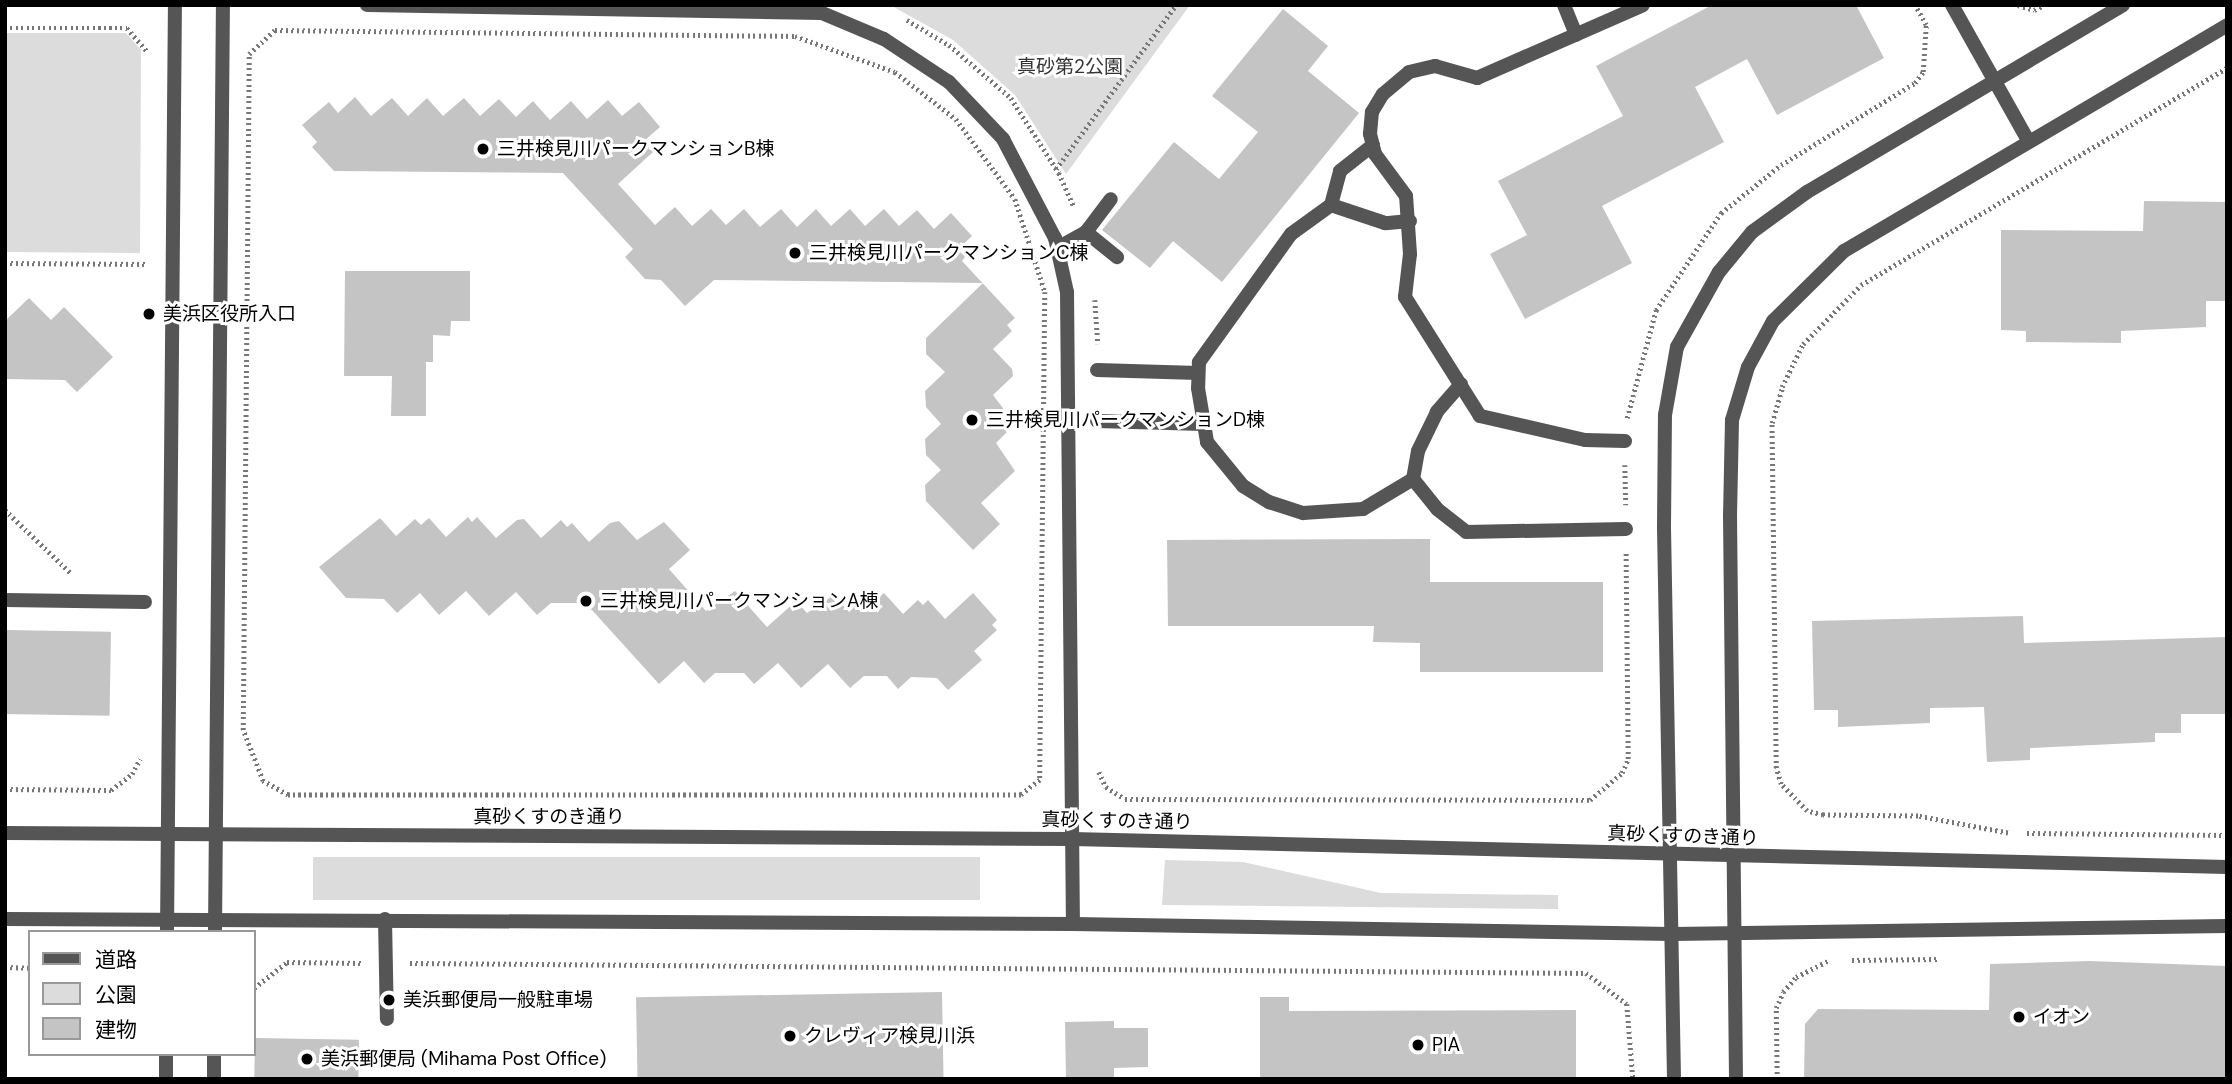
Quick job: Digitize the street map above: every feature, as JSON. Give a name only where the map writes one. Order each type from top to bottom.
[{"type":"street","points":[[167,926],[175,5]]},
{"type":"street","points":[[215,926],[222,5]]},
{"type":"street","points":[[367,5],[822,13],[884,39],[949,82],[1003,139],[1031,184],[1057,248],[1067,292],[1072,366],[1073,924]]},
{"type":"street","points":[[1564,5],[1576,35]]},
{"type":"street","points":[[1625,441],[1585,440],[1480,416],[1405,298],[1410,220],[1406,196],[1373,145],[1372,112],[1409,72],[1435,66],[1477,79],[1643,5]]},
{"type":"street","points":[[1952,5],[2029,142]]},
{"type":"street","points":[[1674,1079],[1664,526],[1665,415],[1677,347],[1719,272],[1752,232],[1807,192],[2123,5]]},
{"type":"street","points":[[1737,1079],[1732,420],[1748,367],[1773,321],[1844,251],[2227,25]]},
{"type":"street","points":[[1373,145],[1340,171],[1331,205],[1291,234],[1199,362],[1203,424],[1207,442],[1243,486],[1303,513],[1363,509],[1413,479]]},
{"type":"street","points":[[1057,248],[1086,232],[1111,199]]},
{"type":"street","points":[[1331,205],[1385,223],[1410,220]]},
{"type":"street","points":[[1086,232],[1117,257]]},
{"type":"street","points":[[1097,370],[1198,373]]},
{"type":"street","points":[[1461,384],[1437,412],[1418,451],[1413,479],[1437,509],[1466,532],[1626,529]]},
{"type":"street","points":[[1097,421],[1203,424]]},
{"type":"street","points":[[5,600],[145,602]]},
{"type":"street","name":"真砂くすのき通り","points":[[5,833],[1072,839],[2227,867]]},
{"type":"street","points":[[5,919],[167,926],[385,919],[1073,924],[1672,934],[2227,926]]},
{"type":"street","points":[[385,919],[387,1019]]},
{"type":"street","points":[[166,1056],[166,1079]]},
{"type":"street","points":[[214,1056],[214,1079]]},
{"type":"path","points":[[1056,169],[1177,5]]},
{"type":"path","points":[[2018,5],[2034,10],[2044,5]]},
{"type":"path","points":[[5,28],[127,29],[144,42],[149,55]]},
{"type":"path","points":[[266,34],[795,36],[895,72],[930,95],[985,152],[1028,231],[1045,292],[1044,754],[1040,780],[1031,788],[1021,795],[288,795],[263,781],[243,730],[249,54],[266,34]]},
{"type":"path","points":[[2227,68],[1861,285],[1803,344],[1772,423],[1776,768],[1792,798],[1807,811],[1823,815],[1918,816],[2006,833],[2227,835]]},
{"type":"path","points":[[147,277],[148,251]]},
{"type":"path","points":[[5,263],[148,264]]},
{"type":"path","points":[[5,510],[76,578]]},
{"type":"path","points":[[5,789],[110,790],[132,774],[142,750]]},
{"type":"path","points":[[1777,1079],[1776,1008],[1796,977],[1826,960],[1922,961],[1949,956]]},
{"type":"path","points":[[256,986],[287,962],[1586,973],[1627,1004],[1633,1079]]},
{"type":"path","points":[[5,967],[28,968]]},
{"type":"green space","name":"真砂第2公園","points":[[890,5],[1190,5],[1066,174],[1015,95],[953,40]]},
{"type":"green space","points":[[5,33],[126,33],[141,50],[140,253],[5,252]]},
{"type":"green space","points":[[313,857],[980,857],[980,900],[313,900]]},
{"type":"green space","points":[[1165,860],[1243,862],[1381,893],[1558,895],[1558,909],[1162,905]]},
{"type":"building","points":[[1712,5],[1856,5],[1884,58],[1777,115],[1747,59],[1695,87],[1724,142],[1602,206],[1632,263],[1525,319],[1490,254],[1527,235],[1498,181],[1623,116],[1596,66]]},
{"type":"building","points":[[1283,9],[1328,46],[1308,71],[1359,113],[1222,282],[1173,241],[1150,268],[1102,230],[1174,142],[1219,179],[1258,132],[1212,96]]},
{"type":"building","points":[[355,97],[371,116],[392,98],[408,116],[427,98],[443,116],[464,98],[480,116],[499,99],[516,117],[533,101],[550,120],[571,101],[587,119],[608,100],[622,116],[639,102],[660,127],[644,141],[653,152],[618,184],[655,225],[675,207],[692,226],[711,209],[726,225],[744,209],[760,227],[781,209],[797,227],[816,209],[831,226],[850,209],[865,226],[884,209],[899,226],[917,210],[934,229],[951,213],[972,236],[958,249],[965,257],[962,261],[982,283],[714,280],[685,306],[661,280],[645,279],[625,257],[633,249],[563,173],[334,171],[312,147],[317,142],[302,125],[329,102],[338,113]]},
{"type":"building","points":[[2144,201],[2227,202],[2227,301],[2206,301],[2206,327],[2121,331],[2121,343],[2026,342],[2026,331],[2001,330],[2001,230],[2143,231]]},
{"type":"building","points":[[345,271],[470,271],[470,321],[451,321],[450,336],[433,335],[433,362],[426,362],[426,416],[391,416],[392,376],[344,376]]},
{"type":"building","name":"三井検見川パークマンションD棟","points":[[983,283],[1015,318],[1007,325],[1012,331],[993,349],[1012,369],[1013,376],[993,395],[1015,424],[996,443],[1015,471],[981,503],[1000,524],[973,550],[926,501],[925,485],[941,470],[926,455],[925,439],[941,424],[926,407],[925,391],[945,372],[926,354],[926,338]]},
{"type":"building","points":[[29,298],[51,320],[64,307],[113,357],[77,392],[65,380],[5,379],[5,321]]},
{"type":"building","name":"三井検見川パークマンションA棟","points":[[468,517],[472,522],[477,517],[496,538],[517,520],[524,519],[541,538],[561,520],[567,527],[572,523],[589,542],[610,523],[619,521],[637,540],[664,522],[690,550],[669,569],[706,611],[735,591],[767,627],[796,601],[807,613],[834,595],[849,612],[871,592],[877,599],[884,593],[903,614],[918,600],[923,605],[928,600],[945,619],[973,593],[997,620],[992,625],[997,630],[974,651],[982,660],[948,690],[937,678],[911,677],[898,689],[887,676],[864,676],[850,688],[828,664],[801,688],[778,663],[754,684],[744,673],[715,673],[704,683],[684,661],[659,684],[592,610],[576,603],[551,603],[537,615],[516,592],[489,616],[466,591],[439,615],[420,593],[397,613],[384,599],[346,598],[319,567],[380,518],[396,536],[415,519],[421,525],[429,518],[446,537]]},
{"type":"building","points":[[1430,539],[1430,582],[1603,582],[1603,672],[1420,672],[1420,643],[1373,642],[1374,626],[1168,626],[1167,540]]},
{"type":"building","points":[[2023,616],[2024,643],[2227,637],[2227,714],[2181,714],[2181,733],[2155,733],[2155,742],[2030,748],[2030,760],[1987,762],[1984,707],[1930,708],[1930,723],[1838,727],[1838,710],[1814,710],[1812,621]]},
{"type":"building","points":[[5,630],[111,632],[110,716],[5,714]]},
{"type":"building","name":"イオン","points":[[2089,961],[2227,966],[2227,1079],[1804,1079],[1805,1024],[1818,1009],[1989,1010],[1990,964]]},
{"type":"building","name":"クレヴィア検見川浜","points":[[942,992],[944,1079],[637,1079],[636,997]]},
{"type":"building","name":"PIA","points":[[1260,997],[1289,997],[1289,1011],[1576,1010],[1576,1079],[1260,1079]]},
{"type":"building","points":[[1114,1021],[1114,1028],[1148,1028],[1148,1067],[1114,1068],[1114,1079],[1066,1079],[1065,1022]]},
{"type":"building","name":"美浜郵便局 (Mihama Post Office)","points":[[256,1038],[359,1040],[358,1079],[254,1079]]},
{"type":"place","name":"三井検見川パークマンションB棟","points":[[483,149]]},
{"type":"place","name":"三井検見川パークマンションC棟","points":[[795,253]]},
{"type":"place","name":"美浜区役所入口","points":[[149,314]]},
{"type":"place","name":"三井検見川パークマンションD棟","points":[[972,420]]},
{"type":"place","name":"三井検見川パークマンションA棟","points":[[586,601]]},
{"type":"place","name":"美浜郵便局一般駐車場","points":[[389,1000]]},
{"type":"place","name":"イオン","points":[[2019,1017]]},
{"type":"place","name":"クレヴィア検見川浜","points":[[790,1036]]},
{"type":"place","name":"PIA","points":[[1418,1045]]},
{"type":"place","name":"美浜郵便局 (Mihama Post Office)","points":[[307,1059]]}]
